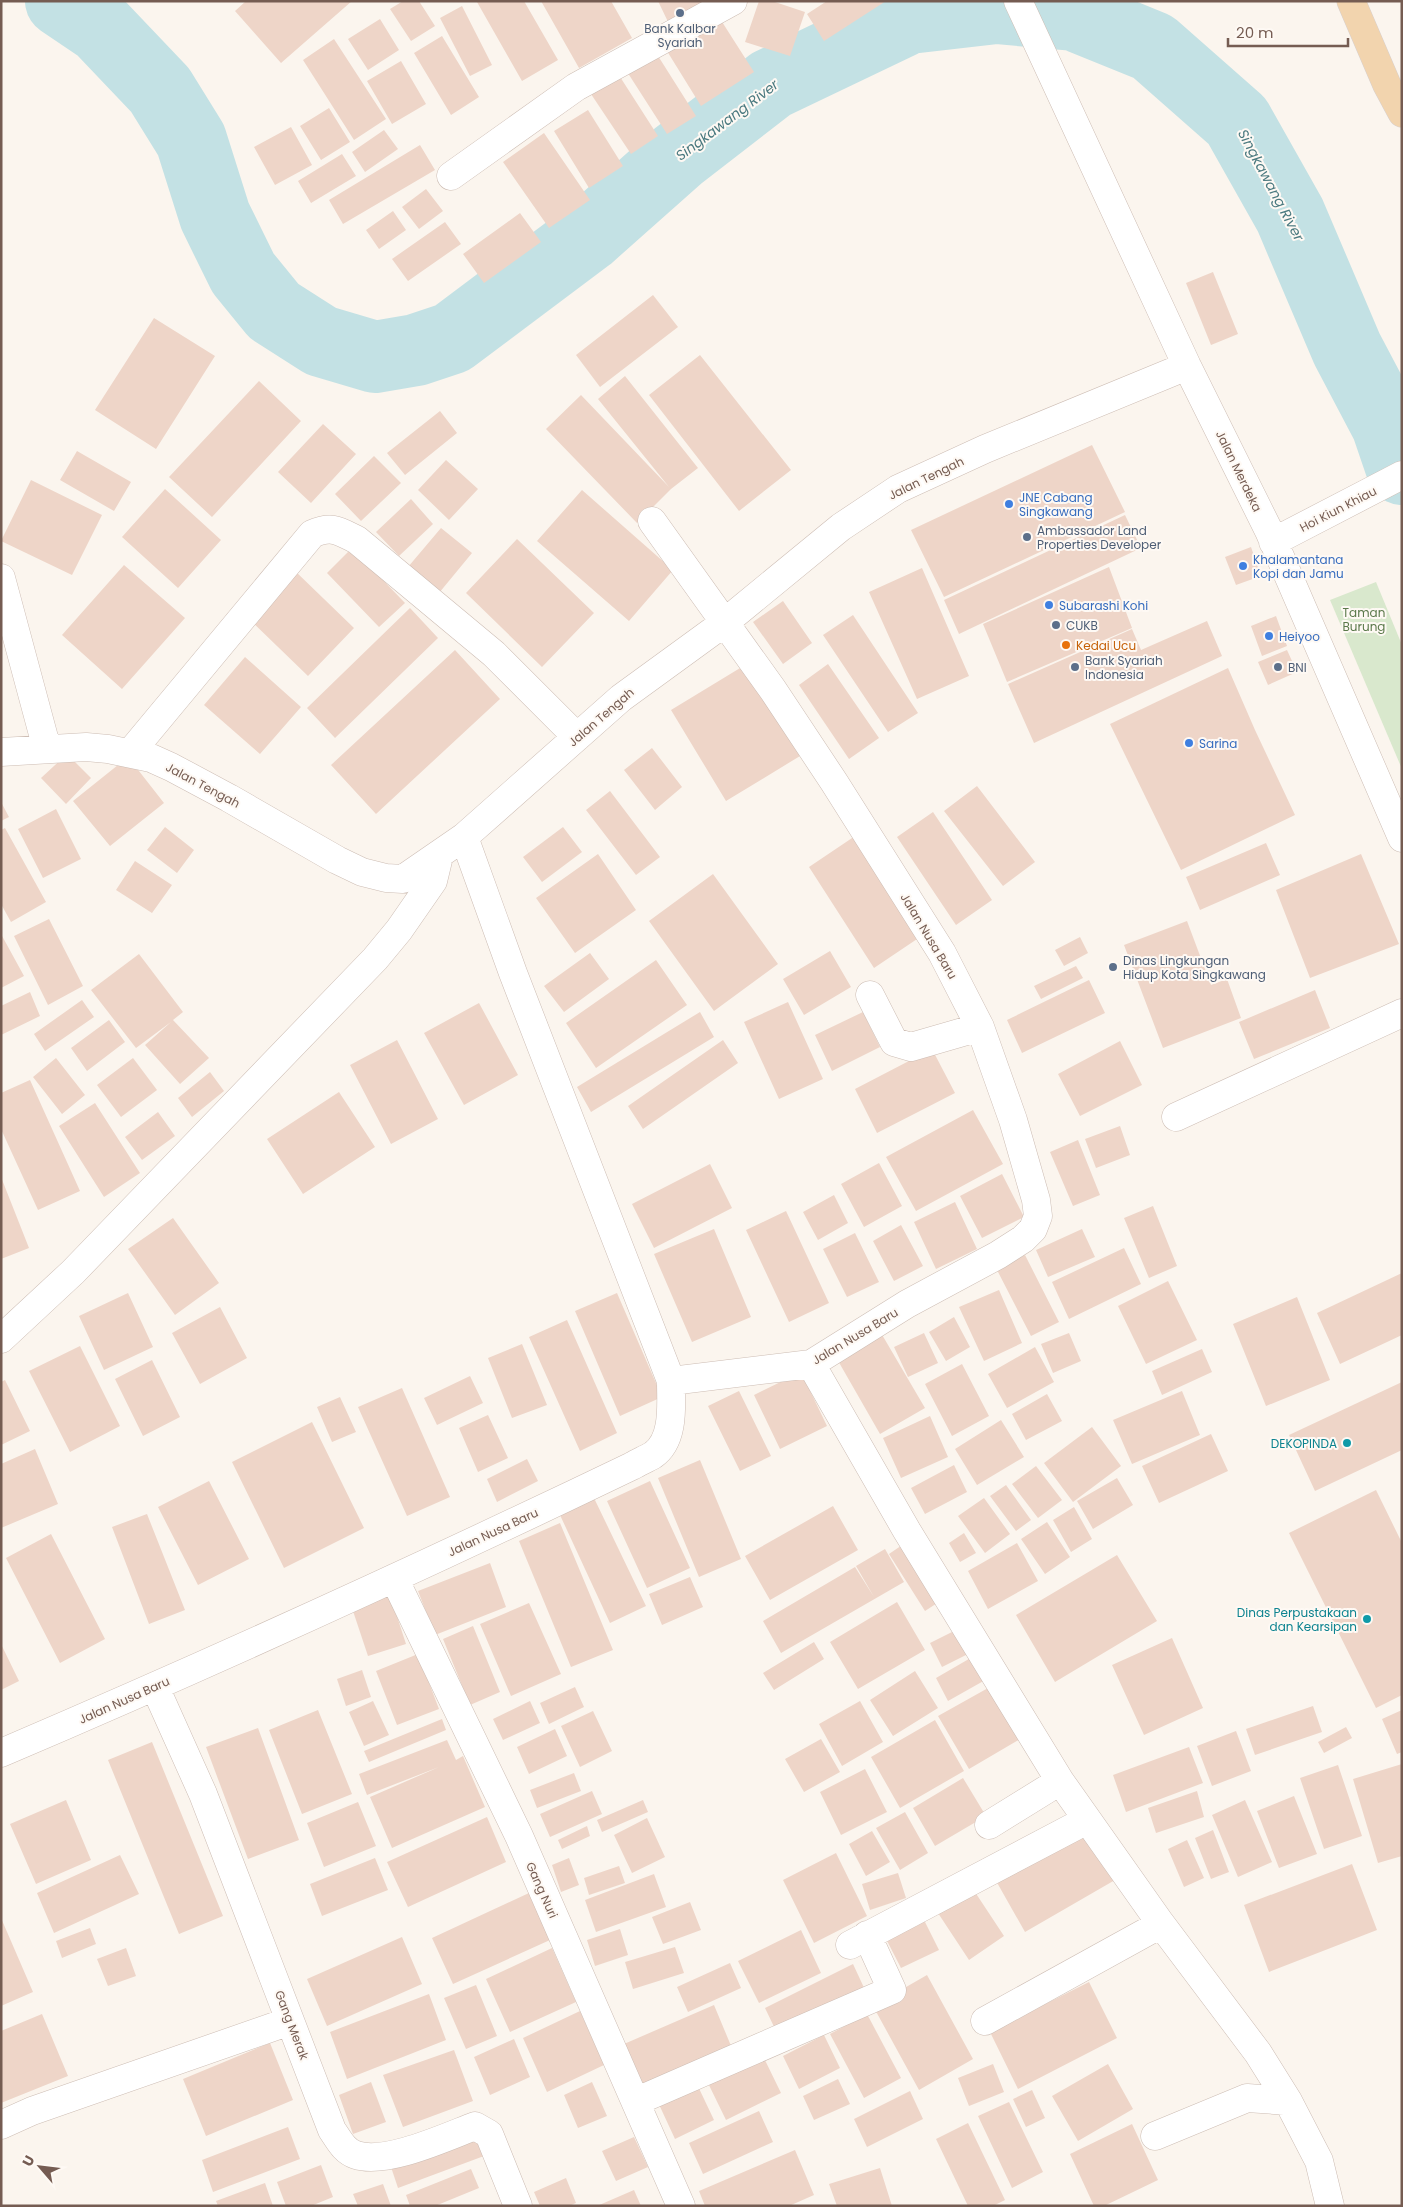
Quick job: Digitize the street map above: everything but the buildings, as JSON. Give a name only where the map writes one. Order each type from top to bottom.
[{"type":"main road","points":[[1341,1],[1357,12],[1394,82],[1402,113]]},
{"type":"street","points":[[451,176],[576,87],[733,1]]},
{"type":"street","name":"Jalan Merdeka","points":[[1018,1],[1187,366],[1273,542],[1402,838]]},
{"type":"street","name":"Jalan Tengah","points":[[1,752],[86,747],[151,758],[171,767],[316,849],[362,872],[403,880],[464,837],[621,698],[724,623],[841,527],[898,489],[986,449],[1187,366]]},
{"type":"street","name":"Hoi Kiun Khiau","points":[[1273,542],[1402,475]]},
{"type":"street","name":"Jalan Nusa Baru","points":[[1,1753],[155,1687],[394,1578],[655,1454],[666,1439],[671,1418],[671,1381],[811,1364],[907,1304],[998,1255],[1023,1239],[1033,1228],[1038,1216],[1036,1200],[1014,1120],[980,1028],[942,953],[834,782],[773,690],[652,521]]},
{"type":"street","points":[[130,753],[312,534],[322,529],[335,529],[358,540],[494,654],[577,737]]},
{"type":"street","points":[[1,578],[47,749]]},
{"type":"street","points":[[464,837],[514,973],[671,1381]]},
{"type":"street","points":[[1,1339],[73,1272],[375,959],[399,930],[433,881],[438,856]]},
{"type":"street","points":[[870,995],[894,1042],[903,1046],[911,1047],[980,1028]]},
{"type":"street","points":[[1176,1117],[1402,1013]]},
{"type":"street","points":[[811,1364],[907,1531],[1060,1781],[1161,1924],[1258,2054],[1288,2100],[1320,2161],[1330,2206]]},
{"type":"street","name":"Gang Nuri","points":[[394,1578],[518,1836],[681,2206]]},
{"type":"street","name":"Gang Merak","points":[[155,1687],[203,1794],[332,2130],[343,2146],[356,2154],[376,2158],[400,2153],[475,2126],[488,2134],[518,2206]]},
{"type":"street","points":[[990,1825],[1060,1781]]},
{"type":"street","points":[[636,2101],[892,1990],[859,1940],[1087,1820]]},
{"type":"street","points":[[985,2021],[1161,1924]]},
{"type":"street","points":[[1,2125],[32,2111],[290,2021]]},
{"type":"street","points":[[1155,2136],[1247,2098],[1288,2100]]},
{"type":"green space","name":"Taman Burung","points":[[1376,582],[1402,645],[1402,769],[1330,600]]},
{"type":"waterway","name":"Singkawang River","points":[[61,1],[101,28],[160,90],[191,140],[215,216],[243,273],[274,311],[321,341],[375,357],[416,350],[452,338],[588,236],[678,156],[771,84],[909,18],[996,8],[1074,15],[1153,47],[1237,121],[1290,215],[1347,349],[1387,425],[1402,469]]},
{"type":"place","name":"Bank Kalbar Syariah","points":[[680,13]]},
{"type":"place","name":"JNE Cabang Singkawang","points":[[1009,504]]},
{"type":"place","name":"Ambassador Land Properties Developer","points":[[1027,537]]},
{"type":"place","name":"Khalamantana Kopi dan Jamu","points":[[1243,566]]},
{"type":"place","name":"Subarashi Kohi","points":[[1049,605]]},
{"type":"place","name":"CUKB","points":[[1056,625]]},
{"type":"place","name":"Heiyoo","points":[[1269,636]]},
{"type":"place","name":"Kedai Ucu","points":[[1066,645]]},
{"type":"place","name":"Bank Syariah Indonesia","points":[[1075,667]]},
{"type":"place","name":"BNI","points":[[1278,667]]},
{"type":"place","name":"Sarina","points":[[1189,743]]},
{"type":"place","name":"Dinas Lingkungan Hidup Kota Singkawang","points":[[1113,967]]},
{"type":"place","name":"DEKOPINDA","points":[[1347,1443]]},
{"type":"place","name":"Dinas Perpustakaan dan Kearsipan","points":[[1367,1619]]}]
